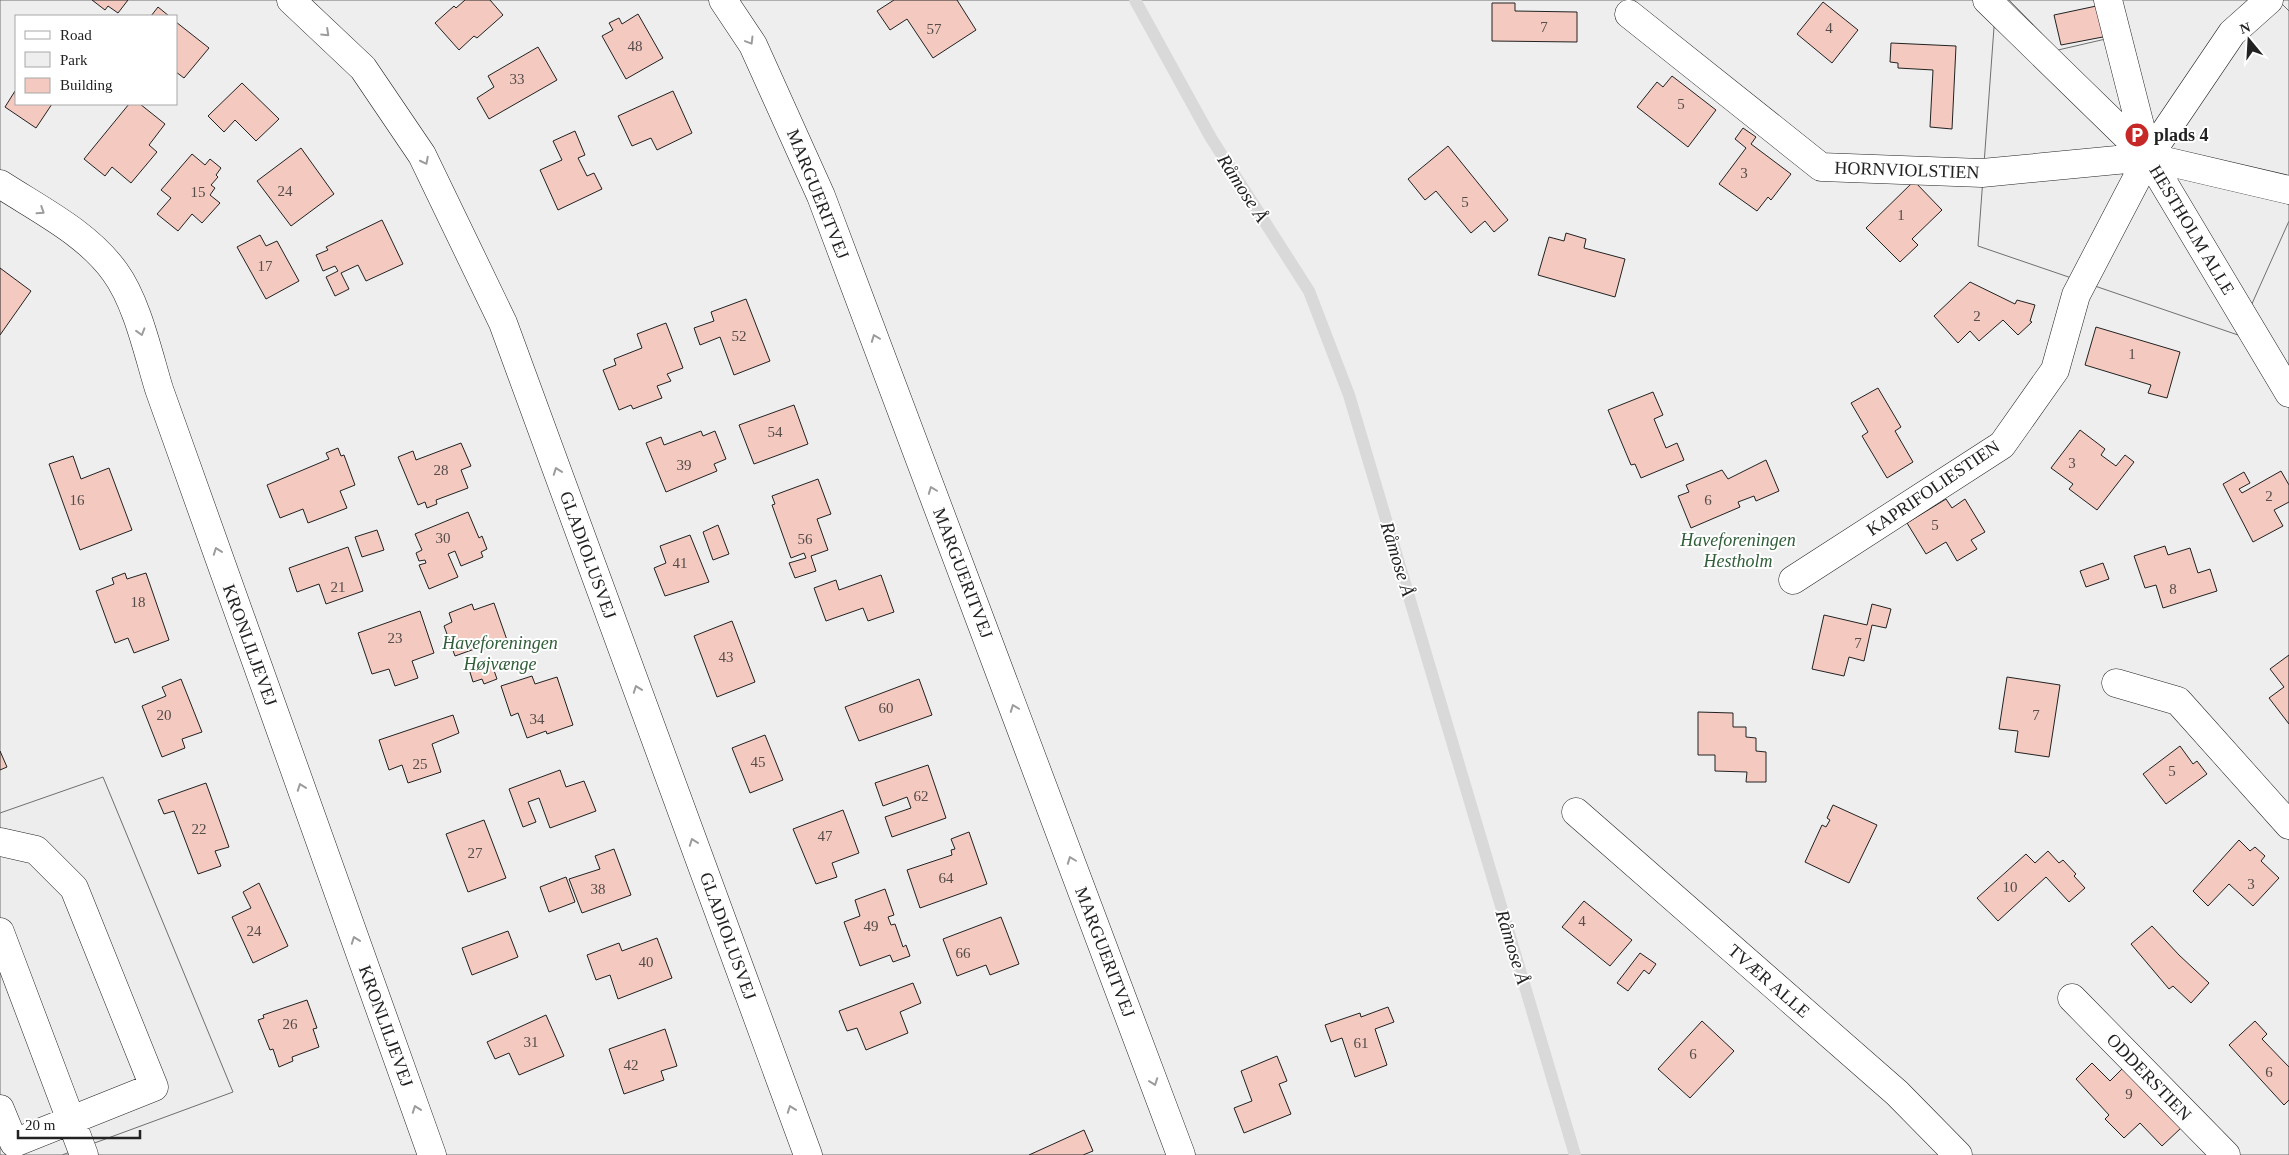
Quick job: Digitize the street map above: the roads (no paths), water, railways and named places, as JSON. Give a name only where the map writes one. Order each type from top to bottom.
[{"type":"lane","name":"GLADIOLUSVEJ","points":[[290,0],[363,68],[422,155],[503,323],[808,1155]]},
{"type":"lane","name":"MARGUERITVEJ","points":[[723,0],[753,44],[821,196],[1181,1155]]},
{"type":"lane","name":"HESTHOLM ALLE","points":[[1987,0],[2148,156],[2289,393]]},
{"type":"lane","points":[[2108,0],[2148,156],[2289,190]]},
{"type":"lane","name":"KAPRIFOLIESTIEN","points":[[1793,580],[2002,444],[2055,370],[2076,295],[2148,156],[2232,32],[2269,0]]},
{"type":"lane","name":"HORNVIOLSTIEN","points":[[1628,14],[1821,167],[1982,172],[2148,156]]},
{"type":"lane","name":"KRONLILJEVEJ","points":[[0,184],[81,236],[115,272],[135,313],[159,389],[432,1155]]},
{"type":"lane","points":[[2116,683],[2178,701],[2289,824]]},
{"type":"lane","name":"TVÆR ALLE","points":[[1576,812],[1897,1093],[1958,1155]]},
{"type":"lane","points":[[0,842],[36,850],[74,888],[154,1086],[14,1143],[0,1109]]},
{"type":"lane","points":[[0,932],[84,1155]]},
{"type":"lane","name":"ODDERSTIEN","points":[[2072,998],[2226,1155]]},
{"type":"waterway","name":"Råmose Å","points":[[1135,0],[1211,138],[1309,291],[1349,395],[1575,1155]]},
{"type":"place","name":"plads 4","points":[[2137,135]]},
{"type":"park label","name":"Haveforeningen Hestholm","points":[[1738,550]]},
{"type":"park label","name":"Haveforeningen Højvænge","points":[[500,653]]}]
